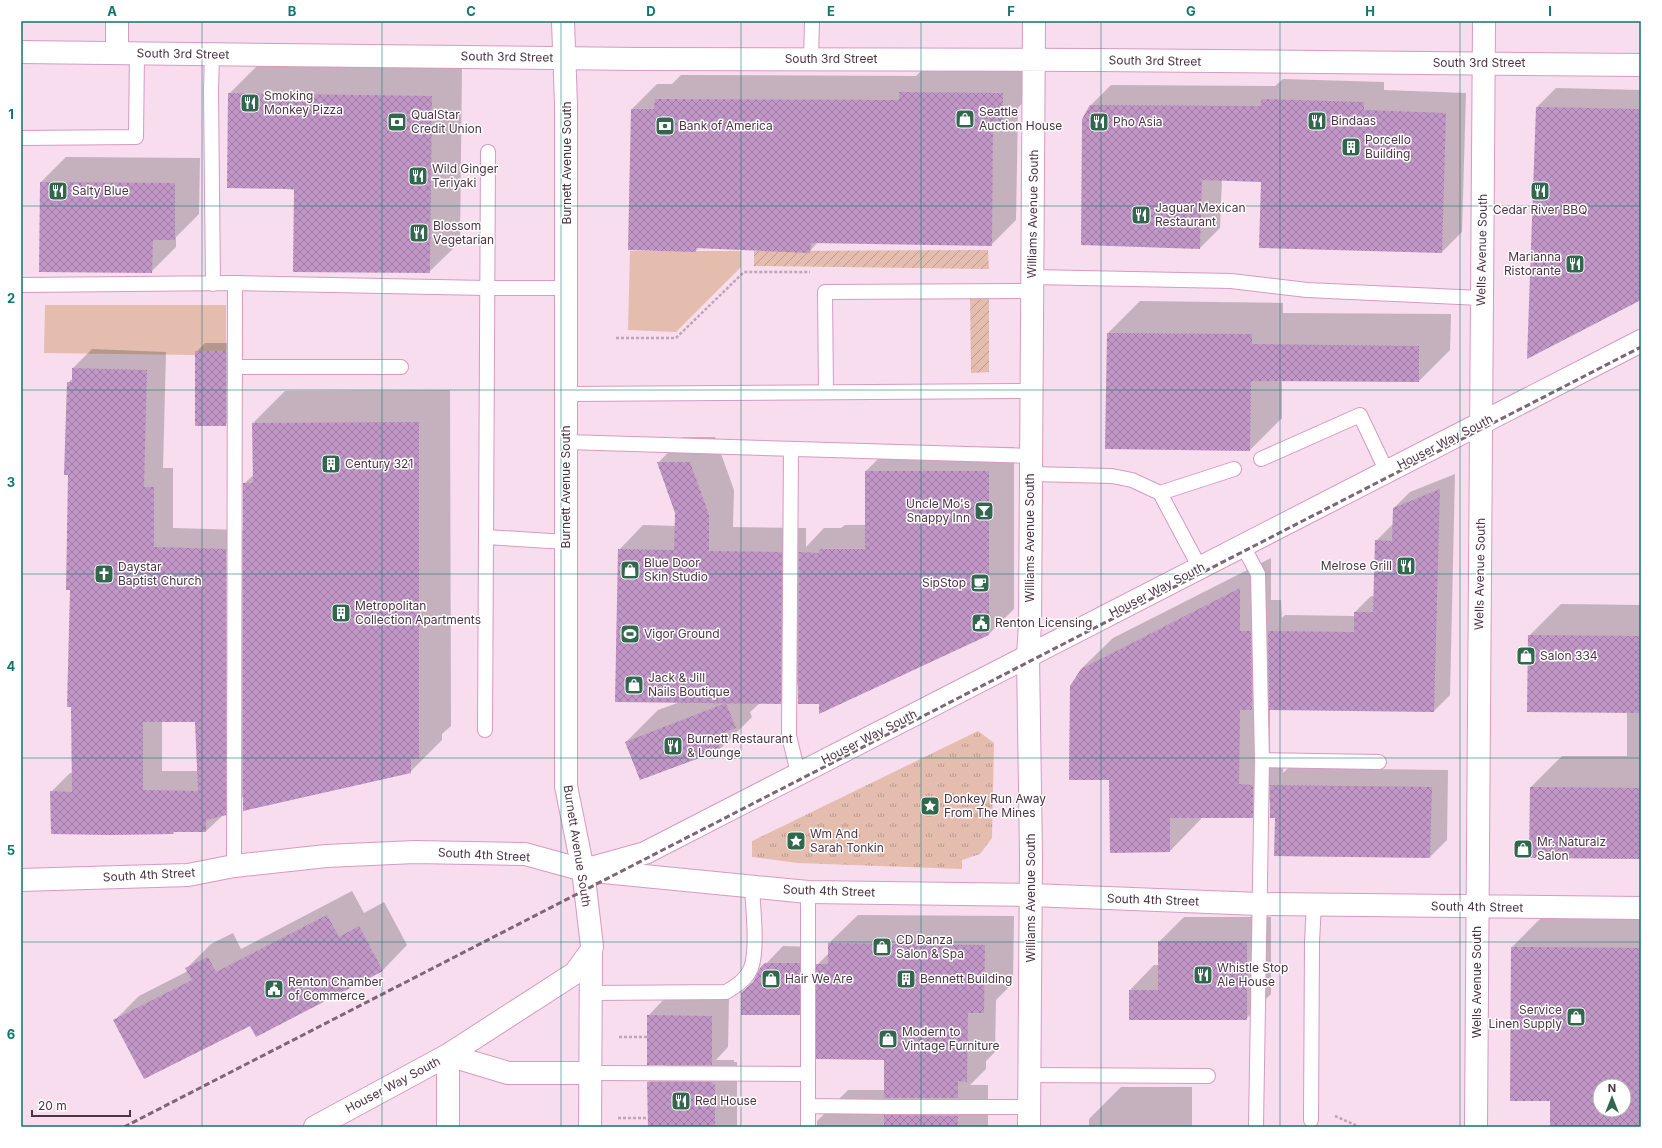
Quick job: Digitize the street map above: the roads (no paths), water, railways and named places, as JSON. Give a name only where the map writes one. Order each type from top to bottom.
[{"type":"street","points":[[117,21],[127,53]]},
{"type":"street","name":"Burnett Avenue South","points":[[564,21],[567,288],[566,786],[583,870],[592,946],[590,1127]]},
{"type":"street","name":"Williams Avenue South","points":[[1030,1117],[1031,895],[1028,656],[1034,21]]},
{"type":"street","name":"Wells Avenue South","points":[[1476,1127],[1484,21]]},
{"type":"street","name":"South 3rd Street","points":[[21,52],[565,58],[1641,65]]},
{"type":"street","name":"Houser Way South","points":[[583,870],[645,853],[798,773],[1244,546],[1641,341]]},
{"type":"street","name":"South 4th Street","points":[[21,880],[188,875],[234,866],[326,856],[415,852],[525,854],[583,870],[808,892],[1031,895],[1259,904],[1641,908]]},
{"type":"street","points":[[448,1055],[575,973],[591,951]]},
{"type":"street","points":[[448,1055],[508,1073],[590,1073]]},
{"type":"street","points":[[448,1055],[448,1127]]},
{"type":"street","name":"Houser Way South","points":[[316,1127],[448,1055]]},
{"type":"lane","points":[[811,59],[812,21]]},
{"type":"lane","points":[[21,138],[136,137],[127,53]]},
{"type":"lane","points":[[212,54],[213,284]]},
{"type":"lane","points":[[485,730],[488,152]]},
{"type":"lane","points":[[826,392],[825,292],[1032,284],[1231,281],[1307,290],[1481,298]]},
{"type":"lane","points":[[234,866],[235,283]]},
{"type":"lane","points":[[21,285],[235,283],[487,288],[567,288]]},
{"type":"lane","points":[[235,366],[401,367]]},
{"type":"lane","points":[[566,394],[1031,391]]},
{"type":"lane","points":[[1261,459],[1360,415],[1388,472]]},
{"type":"lane","points":[[566,442],[791,449],[1031,465],[1112,476],[1132,480],[1160,493],[1200,568]]},
{"type":"lane","points":[[791,449],[789,736],[798,773]]},
{"type":"lane","points":[[1160,493],[1234,470]]},
{"type":"lane","points":[[486,537],[566,542]]},
{"type":"lane","points":[[1244,546],[1258,574],[1262,760],[1256,1127]]},
{"type":"lane","points":[[1262,760],[1379,762]]},
{"type":"lane","points":[[591,993],[726,992],[739,985],[751,969],[754,952],[752,887]]},
{"type":"lane","points":[[808,892],[808,1127]]},
{"type":"lane","points":[[1311,1120],[1312,942],[1314,904]]},
{"type":"lane","points":[[590,1073],[808,1074]]},
{"type":"lane","points":[[1030,1076],[1208,1076]]},
{"type":"lane","points":[[808,1106],[892,1107],[1030,1117]]},
{"type":"railway","points":[[124,1127],[1641,347]]},
{"type":"place","name":"Smoking Monkey Pizza","points":[[250,103]]},
{"type":"place","name":"Seattle Auction House","points":[[965,119]]},
{"type":"place","name":"Bindaas","points":[[1317,121]]},
{"type":"place","name":"QualStar Credit Union","points":[[397,122]]},
{"type":"place","name":"Pho Asia","points":[[1099,122]]},
{"type":"place","name":"Bank of America","points":[[665,126]]},
{"type":"place","name":"Porcello Building","points":[[1351,147]]},
{"type":"place","name":"Wild Ginger Teriyaki","points":[[418,176]]},
{"type":"place","name":"Salty Blue","points":[[58,191]]},
{"type":"place","name":"Cedar River BBQ","points":[[1540,191]]},
{"type":"place","name":"Jaguar Mexican Restaurant","points":[[1141,215]]},
{"type":"place","name":"Blossom Vegetarian","points":[[419,233]]},
{"type":"place","name":"Marianna Ristorante","points":[[1575,264]]},
{"type":"place","name":"Century 321","points":[[331,464]]},
{"type":"place","name":"Uncle Mo's Snappy Inn","points":[[984,511]]},
{"type":"place","name":"Melrose Grill","points":[[1406,566]]},
{"type":"place","name":"Blue Door Skin Studio","points":[[630,570]]},
{"type":"place","name":"Daystar Baptist Church","points":[[104,574]]},
{"type":"place","name":"SipStop","points":[[980,583]]},
{"type":"place","name":"Metropolitan Collection Apartments","points":[[341,613]]},
{"type":"place","name":"Renton Licensing","points":[[981,623]]},
{"type":"place","name":"Vigor Ground","points":[[630,634]]},
{"type":"place","name":"Salon 334","points":[[1526,656]]},
{"type":"place","name":"Jack & Jill Nails Boutique","points":[[634,685]]},
{"type":"place","name":"Burnett Restaurant & Lounge","points":[[673,746]]},
{"type":"place","name":"Donkey Run Away From The Mines","points":[[930,806]]},
{"type":"place","name":"Wm And Sarah Tonkin","points":[[796,841]]},
{"type":"place","name":"Mr. Naturalz Salon","points":[[1523,849]]},
{"type":"place","name":"CD Danza Salon & Spa","points":[[882,947]]},
{"type":"place","name":"Whistle Stop Ale House","points":[[1203,975]]},
{"type":"place","name":"Hair We Are","points":[[771,979]]},
{"type":"place","name":"Bennett Building","points":[[906,979]]},
{"type":"place","name":"Renton Chamber of Commerce","points":[[274,989]]},
{"type":"place","name":"Service Linen Supply","points":[[1576,1017]]},
{"type":"place","name":"Modern to Vintage Furniture","points":[[888,1039]]},
{"type":"place","name":"Red House","points":[[681,1101]]}]
